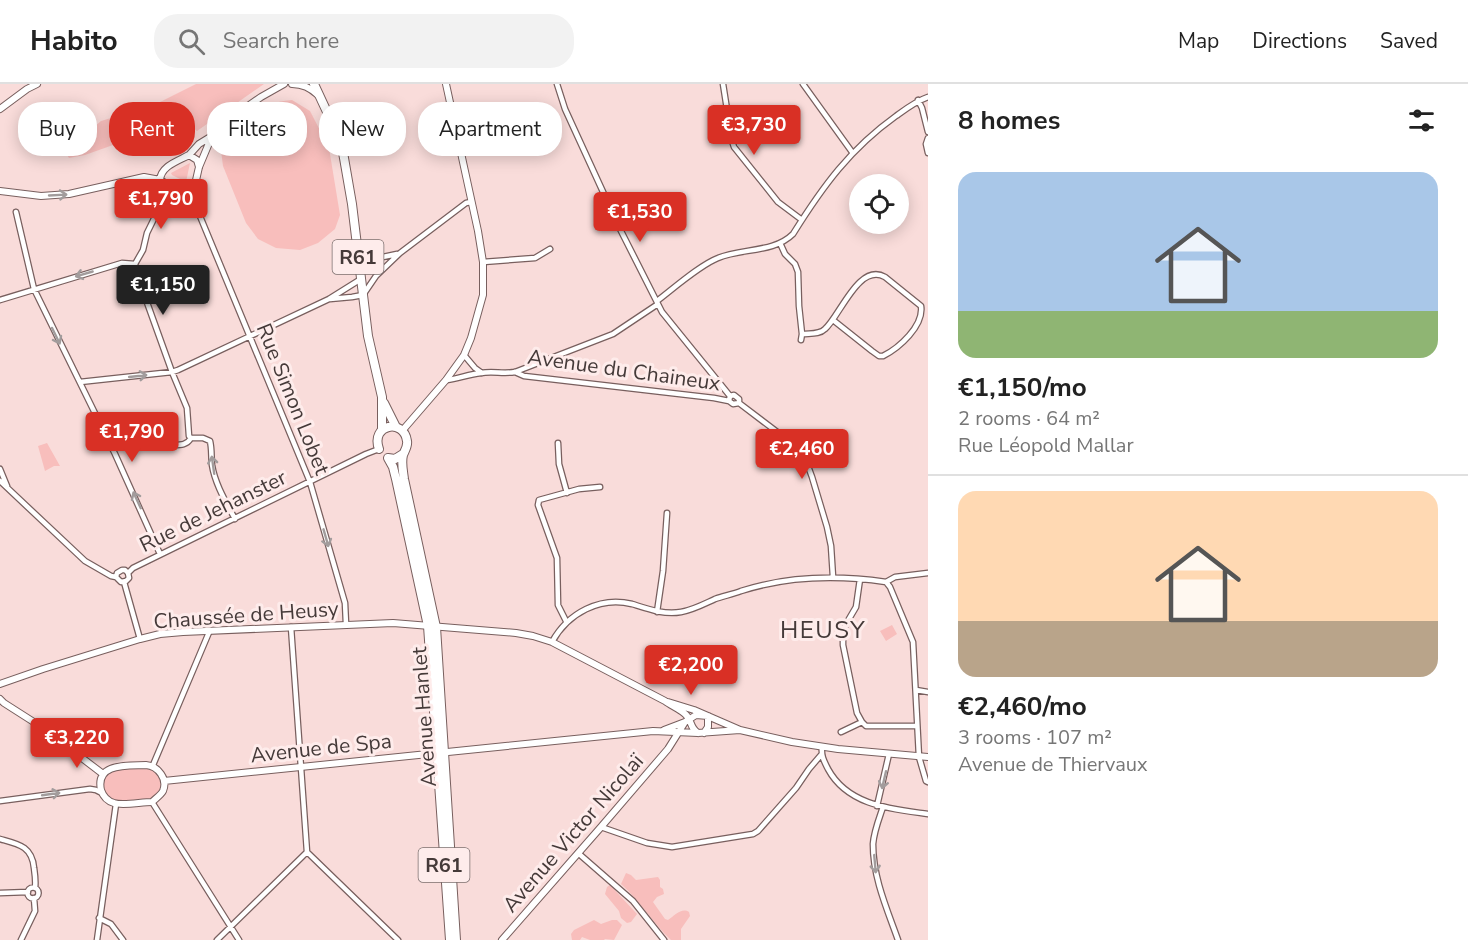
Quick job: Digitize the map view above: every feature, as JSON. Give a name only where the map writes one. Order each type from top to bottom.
[{"type":"highway","name":"R61","points":[[314,84],[343,149],[368,336],[382,397],[382,430],[378,440],[379,449]]},
{"type":"highway","name":"R61","points":[[382,397],[407,440],[403,454],[395,459],[388,458],[393,467],[432,626]]},
{"type":"highway","points":[[382,430],[388,427],[399,429]]},
{"type":"highway","name":"Avenue Hanlet","points":[[403,454],[402,464],[432,626],[450,940]]},
{"type":"highway","name":"Avenue Hanlet","points":[[440,753],[456,940]]},
{"type":"street","points":[[0,110],[37,84]]},
{"type":"street","points":[[255,102],[284,84]]},
{"type":"street","points":[[292,84],[312,89],[322,99]]},
{"type":"street","points":[[321,84],[322,99]]},
{"type":"street","points":[[399,429],[446,380],[464,355],[483,295],[483,262],[478,231],[446,84]]},
{"type":"street","points":[[557,84],[565,109],[620,229],[662,312],[729,398],[737,397],[739,403],[793,444],[805,458],[827,527],[833,577]]},
{"type":"street","points":[[723,84],[734,147],[778,202],[802,219]]},
{"type":"street","points":[[803,84],[852,152]]},
{"type":"street","points":[[446,380],[482,373],[515,372],[613,334],[707,264],[719,258],[788,239],[852,152],[878,129],[918,100],[928,97]]},
{"type":"street","points":[[918,100],[928,132]]},
{"type":"street","points":[[928,138],[926,144],[928,153]]},
{"type":"street","points":[[195,148],[207,139]]},
{"type":"street","points":[[0,191],[41,196],[69,194],[144,177],[160,180],[170,186],[190,192],[194,189],[199,167],[207,148]]},
{"type":"street","points":[[160,180],[160,173],[165,167],[187,156]]},
{"type":"street","points":[[191,156],[197,160],[199,167]]},
{"type":"street","points":[[170,186],[147,232],[143,250],[135,264],[172,372],[188,408],[188,433],[191,438]]},
{"type":"street","name":"Rue Simon Lobet","points":[[190,192],[310,482],[345,603],[346,624]]},
{"type":"street","points":[[329,299],[363,295],[376,276],[400,253],[466,203],[471,202]]},
{"type":"street","points":[[16,212],[34,289],[120,464],[160,554]]},
{"type":"street","points":[[780,243],[798,272],[801,340]]},
{"type":"street","points":[[483,262],[535,258],[550,249]]},
{"type":"street","points":[[359,262],[400,253]]},
{"type":"street","points":[[0,300],[122,263],[135,264]]},
{"type":"street","points":[[802,334],[820,333],[825,330],[851,291],[873,274],[879,273],[885,277],[921,306],[922,313],[901,345],[883,357],[833,320]]},
{"type":"street","points":[[80,382],[172,372],[329,299],[361,279]]},
{"type":"street","points":[[464,355],[482,373]]},
{"type":"street","name":"Avenue du Chaineux","points":[[515,372],[524,376],[729,398]]},
{"type":"street","points":[[170,432],[170,442],[174,445],[188,443],[191,438]]},
{"type":"street","points":[[191,438],[203,438],[210,441],[215,476],[235,519]]},
{"type":"street","points":[[558,443],[559,464],[567,492]]},
{"type":"street","name":"Rue de Jehanster","points":[[124,582],[129,578],[128,573],[133,568],[379,449]]},
{"type":"street","points":[[0,469],[8,488]]},
{"type":"street","points":[[0,481],[85,561],[124,582],[140,639]]},
{"type":"street","points":[[566,621],[558,606],[556,558],[538,505],[539,500],[579,489],[600,487]]},
{"type":"street","points":[[657,612],[663,571],[667,513]]},
{"type":"street","name":"Rue de Jehanster","points":[[114,577],[122,570],[128,573]]},
{"type":"street","points":[[552,642],[566,621],[599,604],[615,602],[632,604],[657,612],[679,613],[765,584],[833,577],[885,582],[895,578],[928,573]]},
{"type":"street","points":[[860,579],[856,608],[843,633],[843,645],[856,713],[867,726],[917,726]]},
{"type":"street","points":[[885,582],[890,587],[913,642],[919,757],[928,782]]},
{"type":"street","name":"Chaussée de Heusy","points":[[0,684],[160,634],[393,623],[533,636],[552,642],[665,701]]},
{"type":"street","points":[[291,627],[307,852],[398,940]]},
{"type":"street","points":[[153,765],[210,630]]},
{"type":"street","points":[[0,684],[2,692],[0,698],[4,703],[40,726],[103,774]]},
{"type":"street","points":[[916,690],[928,692]]},
{"type":"street","points":[[665,701],[730,724],[740,730],[792,742],[928,758]]},
{"type":"street","points":[[665,701],[698,733]]},
{"type":"street","name":"Avenue de Spa","points":[[661,731],[685,718],[696,715],[708,716]]},
{"type":"street","points":[[668,749],[708,727],[708,716]]},
{"type":"street","points":[[668,749],[679,733],[685,718]]},
{"type":"street","points":[[841,732],[862,722]]},
{"type":"street","name":"Avenue de Spa","points":[[164,781],[652,731],[698,733],[740,730]]},
{"type":"street","points":[[652,731],[665,736],[668,749]]},
{"type":"street","points":[[822,747],[821,755],[829,772],[837,782],[857,797],[880,806],[928,814]]},
{"type":"street","name":"Avenue Victor Nicolaï","points":[[502,940],[668,749]]},
{"type":"street","points":[[889,754],[874,835],[874,865],[879,888],[898,940]]},
{"type":"street","points":[[601,828],[647,843],[672,848],[753,834],[796,788],[821,755]]},
{"type":"street","points":[[153,765],[160,772],[164,781],[163,791],[152,802],[116,804],[106,799],[102,793],[101,778],[113,767],[153,765]]},
{"type":"street","points":[[0,801],[90,789],[102,793]]},
{"type":"street","points":[[152,802],[239,940]]},
{"type":"street","points":[[97,940],[116,804]]},
{"type":"street","points":[[0,838],[20,845],[30,852],[34,861],[35,888],[39,893],[34,898]]},
{"type":"street","points":[[217,940],[307,852]]},
{"type":"street","points":[[578,853],[633,901],[664,940]]},
{"type":"street","points":[[0,893],[28,892],[31,888],[35,888]]},
{"type":"street","points":[[28,892],[30,897],[34,898]]},
{"type":"street","points":[[21,940],[35,911],[34,898]]},
{"type":"street","points":[[99,918],[111,924],[123,940]]},
{"type":"shaded area","points":[[196,84],[264,84],[238,102],[207,102],[207,124],[197,131],[195,129],[195,102],[160,102]]},
{"type":"shaded area","points":[[307,109],[319,129],[319,156],[330,156],[340,215],[335,229],[318,243],[300,250],[276,248],[258,239],[246,223],[223,166],[222,156],[307,156]]},
{"type":"shaded area","points":[[109,119],[109,146],[97,151],[97,124]]},
{"type":"shaded area","points":[[190,163],[186,182],[172,175],[171,173]]},
{"type":"shaded area","points":[[47,443],[60,466],[54,466],[45,471],[38,446]]},
{"type":"shaded area","points":[[892,625],[897,634],[886,641],[880,631]]},
{"type":"shaded area","points":[[144,768],[154,772],[160,780],[160,789],[153,797],[118,801],[106,795],[104,782],[109,773],[120,769]]},
{"type":"shaded area","points":[[626,873],[636,880],[658,877],[664,894],[653,902],[665,919],[668,920],[681,911],[689,912],[690,916],[681,929],[681,940],[671,940],[621,884]]},
{"type":"shaded area","points":[[610,885],[637,914],[631,922],[627,923],[621,918],[619,911],[605,894]]},
{"type":"shaded area","points":[[594,920],[601,924],[617,920],[622,925],[614,940],[590,940],[582,937],[580,940],[572,940],[571,934],[574,930]]},
{"type":"district","name":"HEUSY","points":[[823,630]]}]
